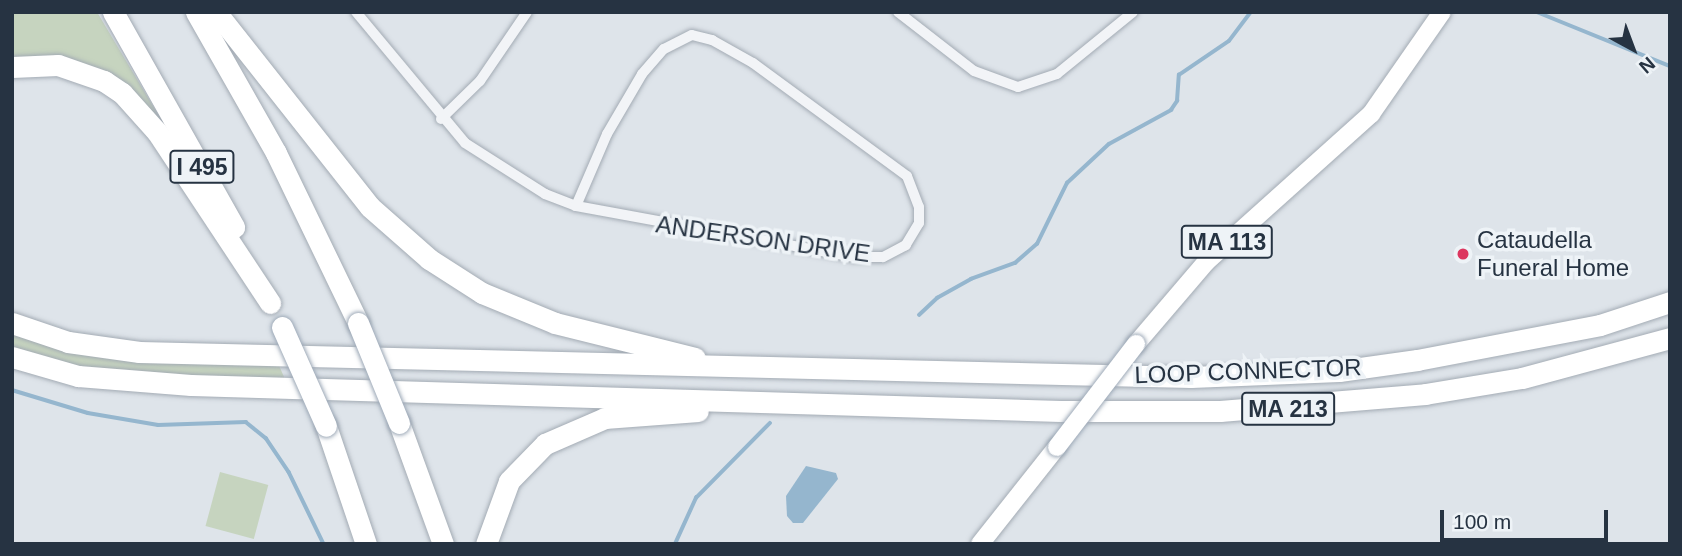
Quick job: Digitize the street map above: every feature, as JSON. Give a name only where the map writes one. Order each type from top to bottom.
[{"type":"highway","name":"I 495","points":[[113,12],[173,113],[282,327],[326,426],[366,544]]},
{"type":"highway","name":"I 495","points":[[196,12],[276,153],[358,323],[399,423],[443,544]]},
{"type":"highway","points":[[216,12],[370,207],[429,259],[482,293],[555,323],[735,367]]},
{"type":"highway","points":[[12,67],[58,65],[104,80],[121,93],[168,148],[270,303]]},
{"type":"highway","name":"LOOP CONNECTOR","points":[[735,367],[1191,377],[1339,371],[1508,346],[1600,325],[1670,302]]},
{"type":"highway","points":[[12,323],[68,342],[139,352],[735,367]]},
{"type":"highway","name":"LOOP CONNECTOR","points":[[899,404],[1061,411],[1285,409],[1522,378],[1670,338]]},
{"type":"highway","points":[[12,357],[59,372],[122,382],[899,404]]},
{"type":"highway","points":[[486,544],[495,509],[516,472],[545,444],[592,422],[635,414],[899,404]]},
{"type":"main road","name":"MA 113","points":[[980,544],[1136,345],[1206,262],[1371,114],[1442,12]]},
{"type":"street","name":"ANDERSON DRIVE","points":[[356,12],[442,119],[472,150],[545,194],[576,206],[642,221],[872,258],[906,246],[919,223],[919,207],[910,183],[891,161],[731,50],[692,35],[664,49],[642,74],[623,103],[576,206]]},
{"type":"street","points":[[905,14],[974,71],[1018,87],[1057,74],[1133,12]]},
{"type":"street","points":[[442,119],[476,86],[522,15]]},
{"type":"green space","points":[[12,12],[97,12],[175,143],[136,95],[12,64]]},
{"type":"green space","points":[[12,331],[278,363],[287,384],[133,379],[12,352]]},
{"type":"green space","points":[[220,472],[268,485],[254,539],[206,526]]},
{"type":"water","points":[[806,466],[836,473],[838,479],[803,523],[793,523],[787,516],[786,496]]},
{"type":"waterway","points":[[919,315],[937,298],[971,279],[1015,263],[1037,244],[1067,183],[1109,144],[1171,110],[1177,101],[1179,75],[1229,41],[1251,12]]},
{"type":"waterway","points":[[1537,12],[1670,66]]},
{"type":"waterway","points":[[12,390],[88,413],[158,425],[246,422],[266,438],[289,472],[324,544]]},
{"type":"waterway","points":[[675,544],[696,498],[770,423]]},
{"type":"place","name":"Cataudella Funeral Home","points":[[1463,254]]}]
